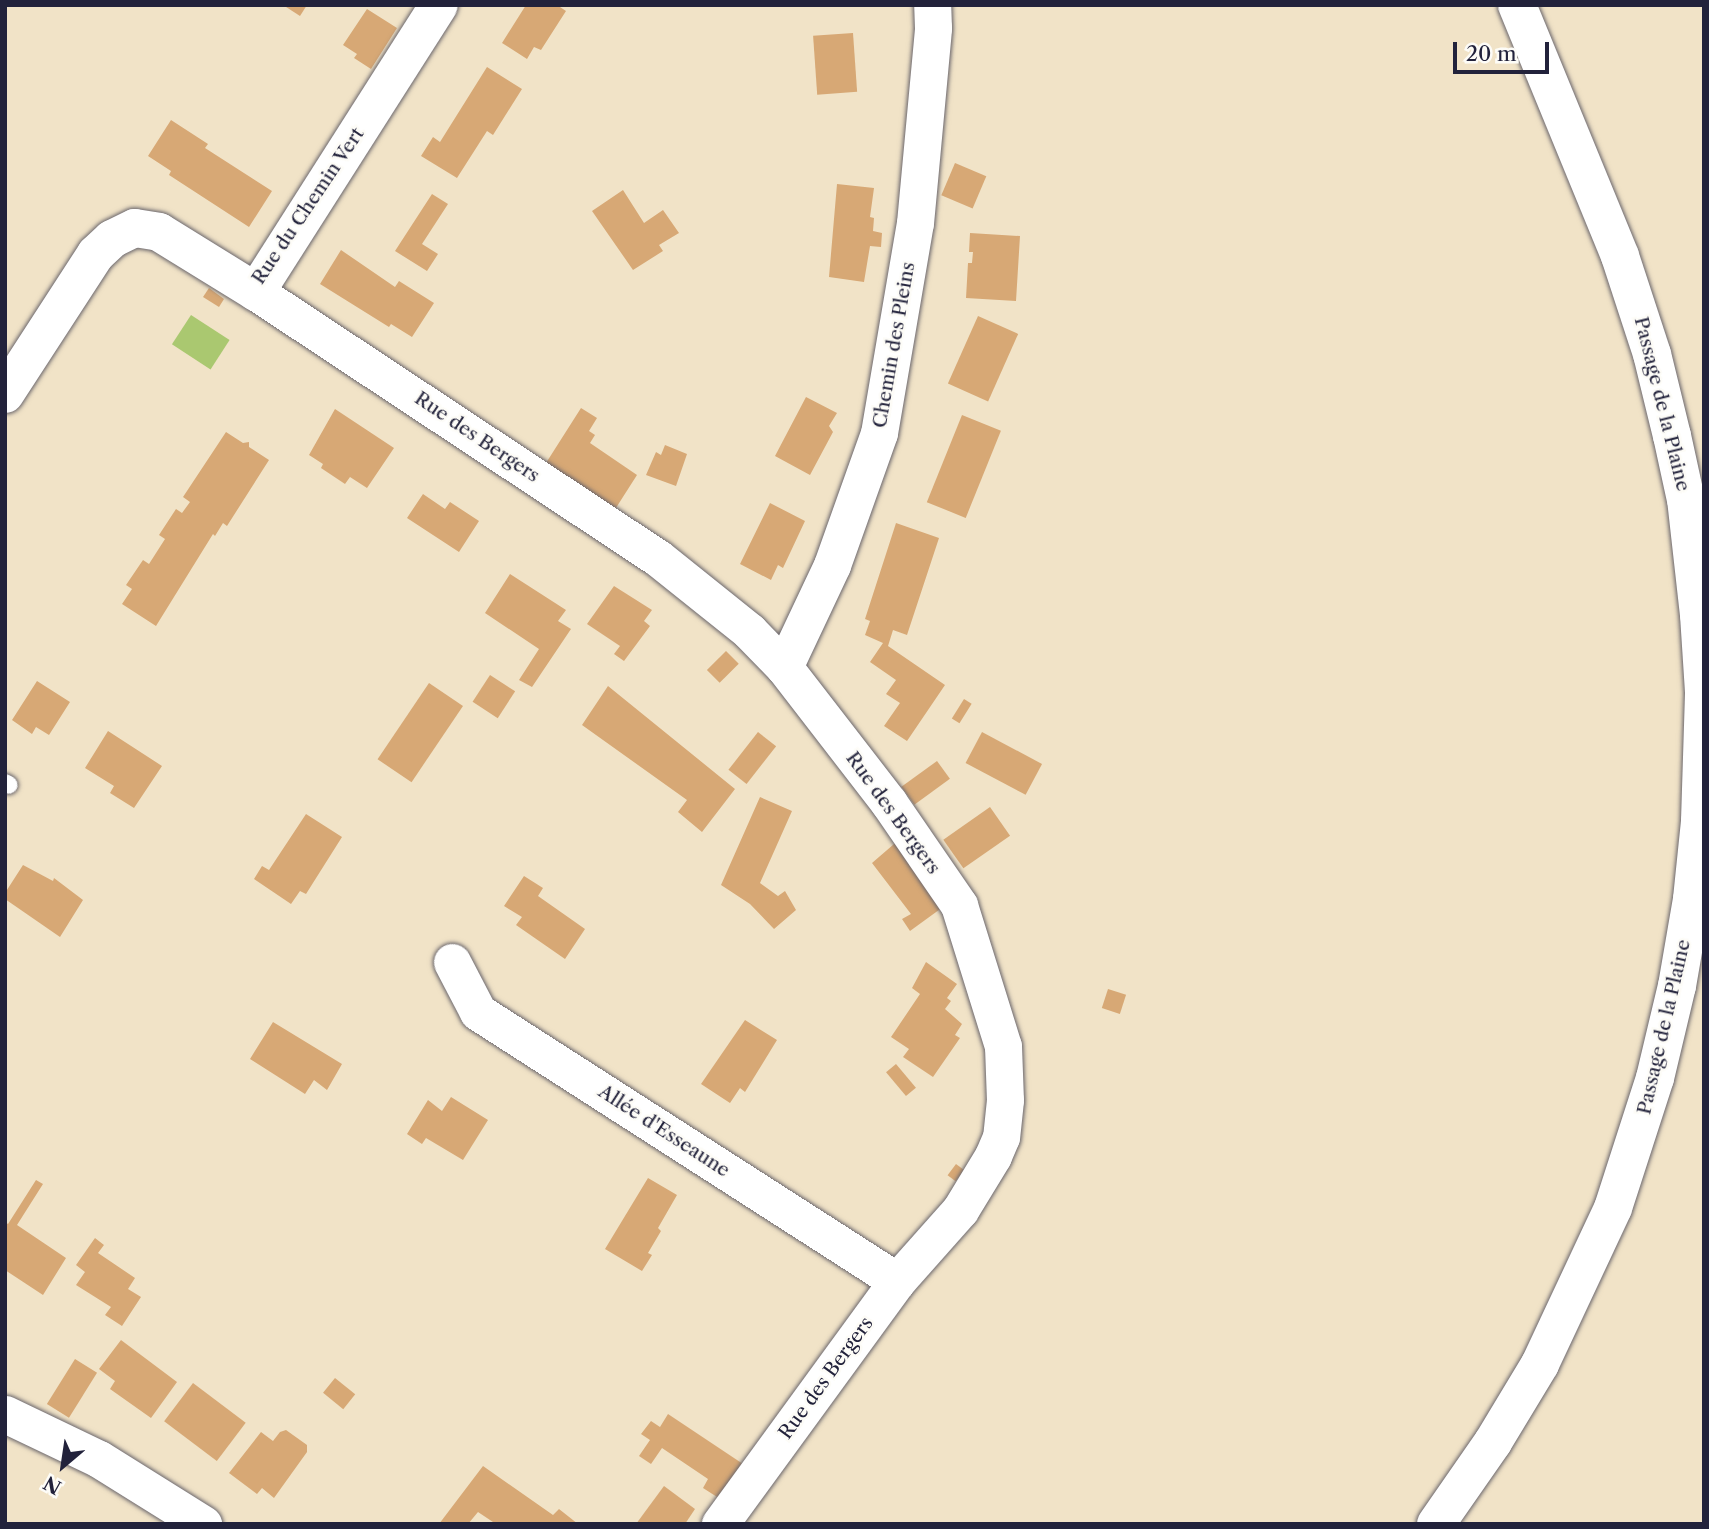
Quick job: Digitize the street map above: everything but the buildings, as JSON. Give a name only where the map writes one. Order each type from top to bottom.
[{"type":"street","name":"Rue du Chemin Vert","points":[[5,394],[96,254],[112,239],[135,228],[159,232],[256,292],[439,5]]},
{"type":"street","name":"Chemin des Pleins","points":[[783,667],[832,565],[879,433],[915,223],[933,28],[932,5]]},
{"type":"street","name":"Passage de la Plaine","points":[[1436,1524],[1493,1442],[1540,1363],[1613,1208],[1655,1078],[1677,986],[1692,899],[1700,821],[1703,692],[1699,615],[1686,500],[1672,436],[1652,354],[1620,256],[1517,5]]},
{"type":"street","name":"Rue des Bergers","points":[[256,292],[658,558],[749,631],[783,667],[890,803],[960,905],[1003,1046],[1005,1100],[1001,1137],[993,1156],[960,1210],[897,1281],[720,1524]]},
{"type":"street","name":"Allée d'Esseaune","points":[[452,962],[478,1012],[897,1281]]},
{"type":"street","points":[[5,1414],[99,1459],[203,1524]]},
{"type":"green space","points":[[191,315],[230,340],[211,369],[172,344]]}]
